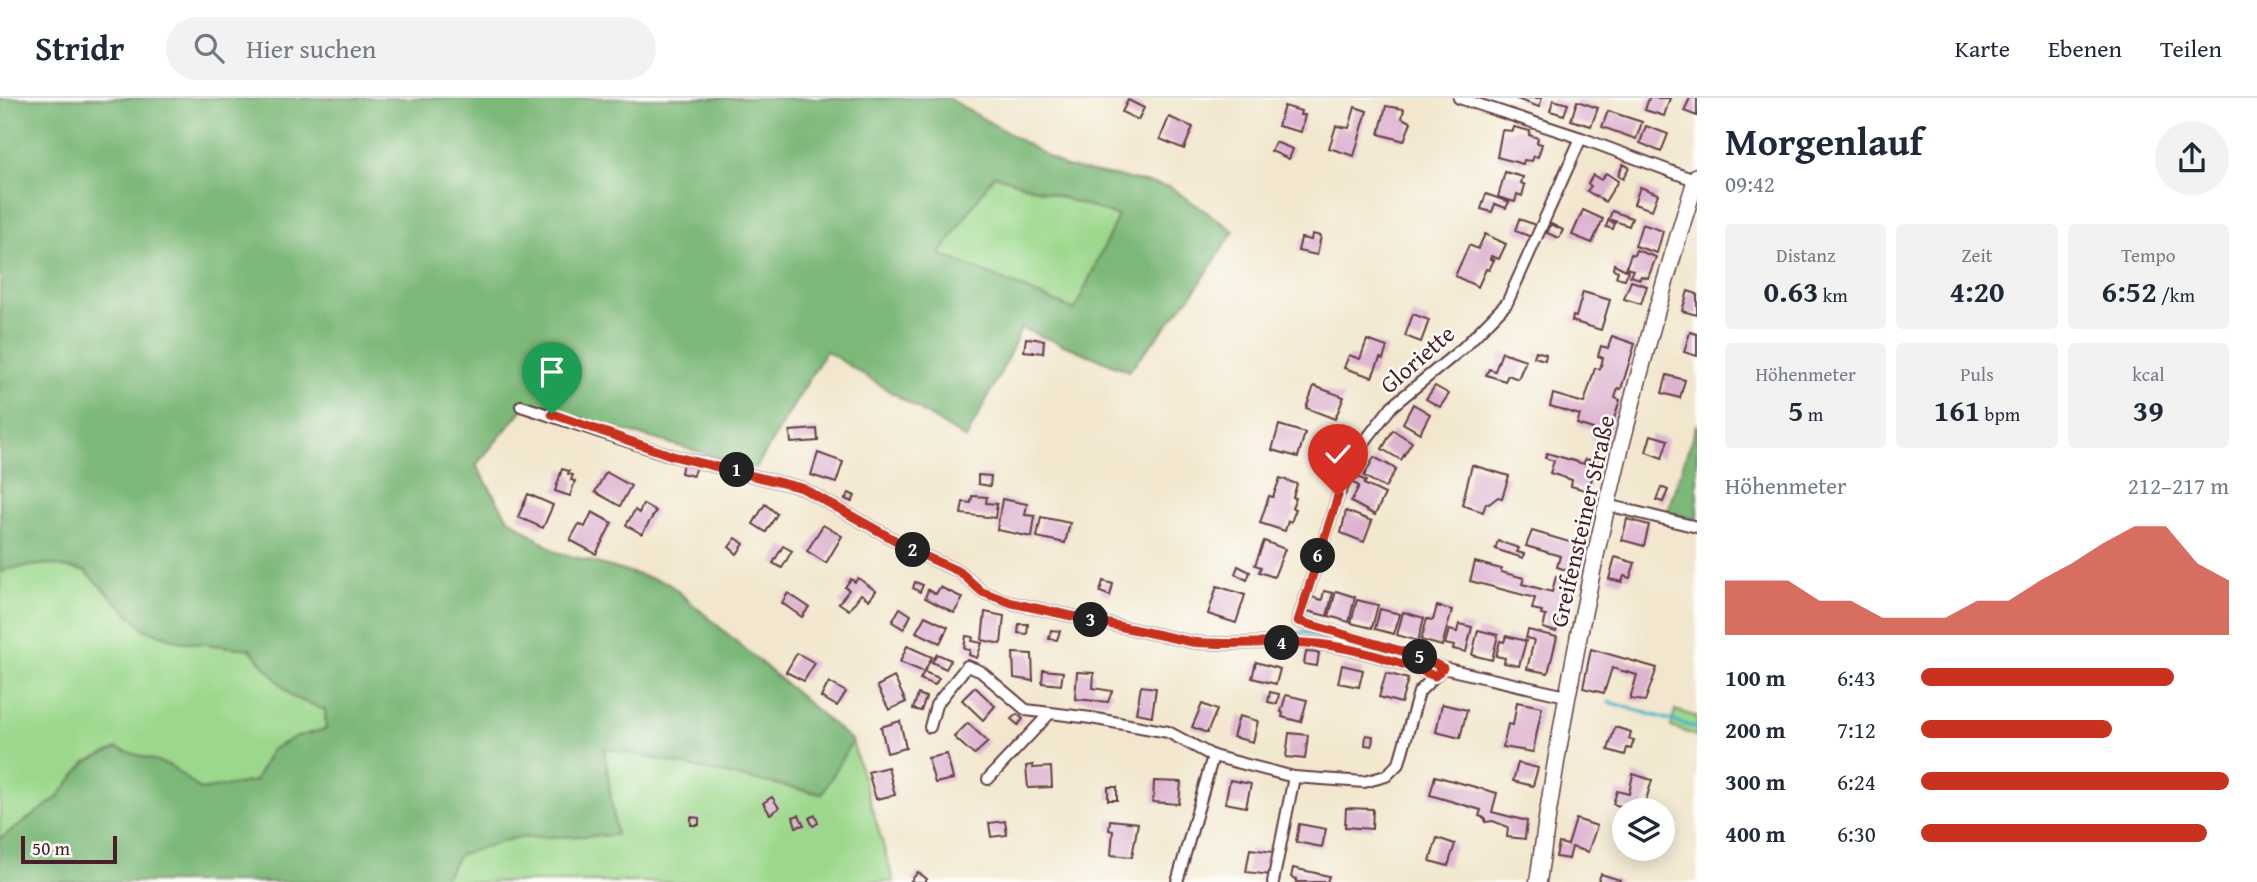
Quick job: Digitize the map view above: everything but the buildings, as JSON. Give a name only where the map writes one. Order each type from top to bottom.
[{"type":"main road","name":"Greifensteiner Straße","points":[[1538,882],[1566,696],[1619,449],[1697,179]]},
{"type":"street","points":[[1459,98],[1697,179]]},
{"type":"street","name":"Gloriette","points":[[1439,672],[1422,657],[1298,621],[1338,496],[1365,441],[1392,406],[1464,347],[1507,303],[1581,138]]},
{"type":"street","points":[[521,406],[673,456],[802,488],[916,552],[960,572],[982,592],[1012,603],[1192,642],[1222,645],[1305,643],[1330,646],[1439,672],[1566,696]]},
{"type":"street","points":[[1607,505],[1697,527]]},
{"type":"street","points":[[930,727],[936,705],[967,666],[980,671],[1026,710],[1168,732],[1213,756],[1294,777],[1364,782],[1386,776],[1399,763],[1419,692],[1439,672]]},
{"type":"street","points":[[988,779],[1050,713]]},
{"type":"street","points":[[1177,882],[1213,756]]},
{"type":"street","points":[[1273,882],[1294,777]]},
{"type":"green space","points":[[0,98],[948,98],[1066,167],[1170,187],[1234,231],[1194,292],[1129,371],[1021,328],[966,439],[826,351],[756,468],[528,403],[476,465],[507,517],[556,552],[668,583],[852,741],[822,794],[604,748],[616,835],[514,838],[459,855],[442,882],[0,882],[0,839],[57,798],[86,762],[117,748],[171,766],[201,790],[255,781],[271,750],[295,737],[326,729],[325,710],[292,697],[250,649],[178,641],[144,629],[85,571],[48,564],[7,569],[0,573]],"holes":[[[994,175],[1118,216],[1075,310],[940,254]]]},
{"type":"green space","points":[[994,175],[1118,216],[1075,310],[939,254]]},
{"type":"green space","points":[[1697,423],[1697,520],[1667,512]]},
{"type":"green space","points":[[48,564],[85,571],[145,629],[178,641],[250,649],[292,696],[325,710],[326,729],[295,737],[271,750],[255,781],[201,790],[171,766],[86,762],[57,798],[0,839],[0,573],[7,569]]},
{"type":"green space","points":[[1675,710],[1697,717],[1697,736],[1671,727]]},
{"type":"green space","points":[[852,741],[894,882],[442,882],[459,855],[514,838],[616,835],[604,748],[822,794]]},
{"type":"waterway","points":[[1278,638],[1302,632],[1352,645]]},
{"type":"waterway","points":[[1609,702],[1697,728]]},
{"type":"route","points":[[552,414],[673,456],[802,488],[916,552],[960,572],[982,592],[1012,603],[1192,642],[1222,645],[1305,643],[1330,646],[1406,664],[1435,676],[1443,668],[1422,657],[1298,621],[1338,496]]}]
